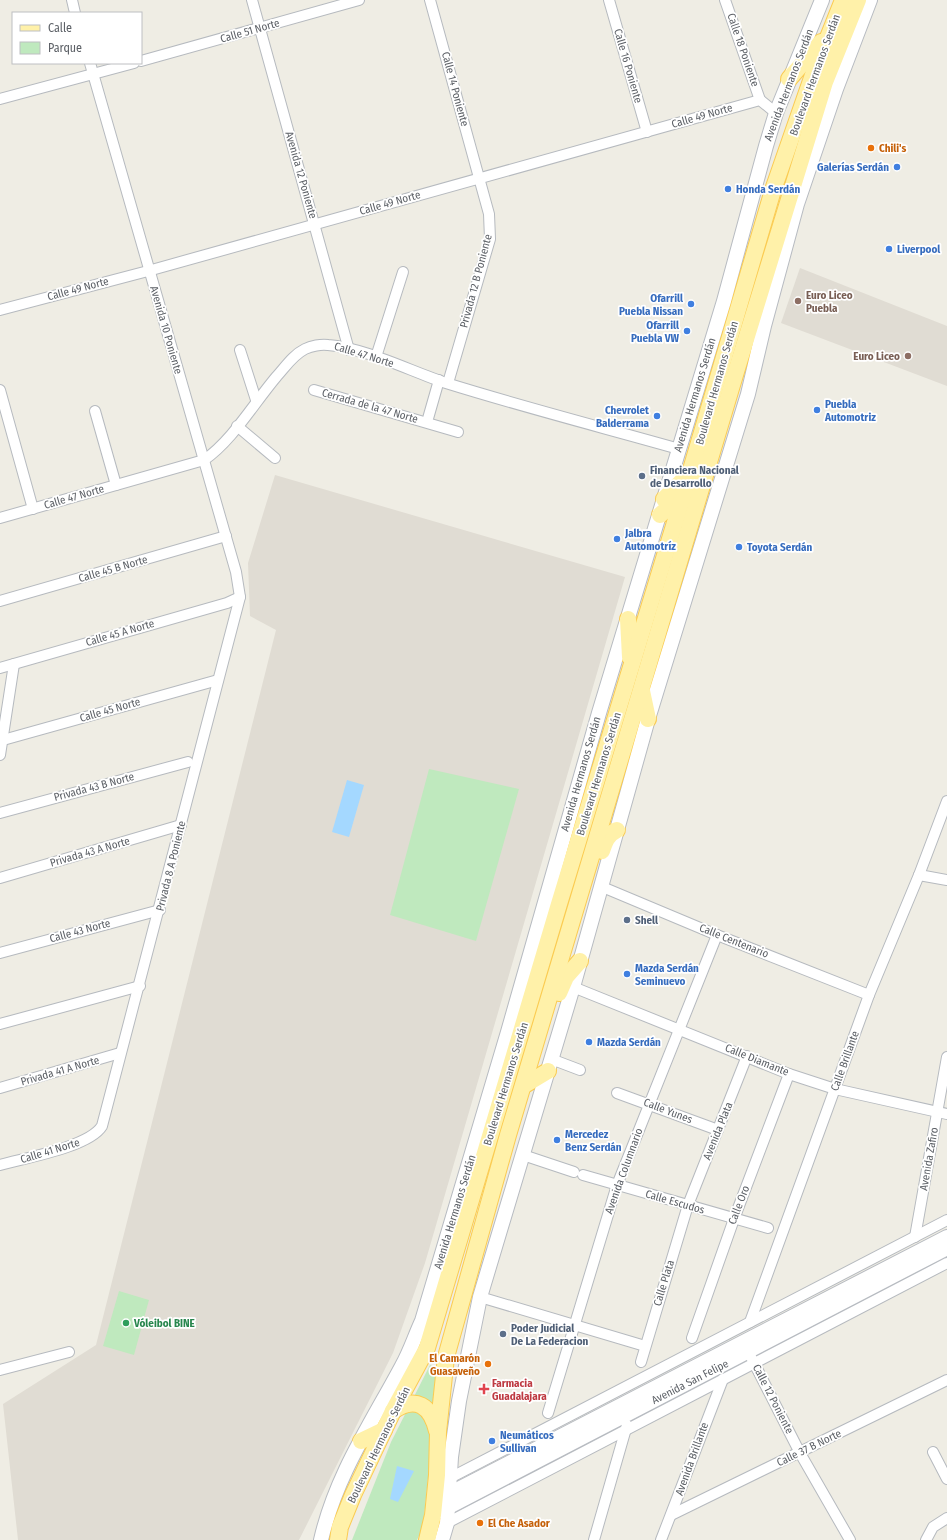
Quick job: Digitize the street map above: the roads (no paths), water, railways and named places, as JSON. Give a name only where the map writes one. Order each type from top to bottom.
[{"type":"main road","name":"Avenida Hermanos Serdán","points":[[321,1540],[333,1496],[360,1441],[403,1365],[422,1321],[508,1032],[599,713],[735,264],[751,199],[776,112],[822,0]]},
{"type":"main road","name":"Boulevard Hermanos Serdán","points":[[339,1533],[393,1411],[427,1348],[630,670],[685,492],[769,205],[812,75],[842,0]]},
{"type":"main road","name":"Boulevard Hermanos Serdán","points":[[427,1540],[440,1501],[438,1432],[446,1357],[523,1086],[706,470],[825,82],[858,0]]},
{"type":"main road","points":[[442,1540],[447,1523],[440,1501],[450,1478],[459,1401],[480,1297],[573,987],[600,886],[648,719],[748,394],[764,326],[797,204],[836,89],[870,0]]},
{"type":"main road","points":[[789,79],[831,30]]},
{"type":"main road","points":[[751,199],[769,205]]},
{"type":"main road","points":[[735,264],[750,269]]},
{"type":"main road","points":[[706,470],[723,475]]},
{"type":"main road","points":[[664,499],[690,473]]},
{"type":"main road","points":[[660,515],[685,492]]},
{"type":"main road","points":[[628,618],[630,670]]},
{"type":"main road","points":[[642,689],[648,719]]},
{"type":"main road","points":[[583,887],[589,883],[593,877],[607,838],[610,833],[617,830]]},
{"type":"main road","points":[[545,1012],[554,1004],[566,977],[580,961]]},
{"type":"main road","points":[[523,1086],[550,1065]]},
{"type":"main road","name":"Avenida San Felipe","points":[[440,1501],[635,1397],[749,1352],[947,1237]]},
{"type":"main road","name":"Avenida San Felipe","points":[[440,1501],[631,1412],[947,1248]]},
{"type":"main road","points":[[393,1411],[408,1404],[422,1405],[434,1417],[438,1432]]},
{"type":"main road","points":[[360,1441],[384,1430]]},
{"type":"main road","points":[[327,1540],[339,1533]]},
{"type":"street","points":[[72,0],[76,12]]},
{"type":"street","name":"Avenida 12 Poniente","points":[[252,0],[350,350]]},
{"type":"street","name":"Calle 51 Norte","points":[[142,61],[359,0]]},
{"type":"street","name":"Calle 14 Poniente","points":[[430,0],[479,178]]},
{"type":"street","name":"Calle 16 Poniente","points":[[609,0],[646,132]]},
{"type":"street","name":"Calle 18 Poniente","points":[[725,0],[760,100]]},
{"type":"street","name":"Avenida 10 Poniente","points":[[90,64],[148,271],[226,536],[236,572],[240,597]]},
{"type":"street","points":[[0,99],[131,64]]},
{"type":"street","points":[[760,100],[776,112]]},
{"type":"street","name":"Calle 49 Norte","points":[[0,310],[148,271],[760,100]]},
{"type":"street","name":"Privada 12 B Poniente","points":[[443,382],[490,239],[489,214],[479,178]]},
{"type":"street","points":[[376,357],[403,272]]},
{"type":"street","name":"Calle 47 Norte","points":[[0,518],[204,460],[216,452],[256,400],[294,356],[306,349],[328,344],[376,357],[443,382],[679,450]]},
{"type":"street","points":[[240,350],[256,400]]},
{"type":"street","name":"Cerrada de la 47 Norte","points":[[427,422],[443,382]]},
{"type":"street","points":[[0,390],[33,509]]},
{"type":"street","name":"Cerrada de la 47 Norte","points":[[314,390],[458,432]]},
{"type":"street","points":[[95,411],[116,485]]},
{"type":"street","points":[[237,426],[275,458]]},
{"type":"street","name":"Calle 45 B Norte","points":[[0,601],[226,536]]},
{"type":"street","name":"Calle 45 A Norte","points":[[0,668],[227,603],[240,597]]},
{"type":"street","name":"Privada 8 A Poniente","points":[[98,1133],[102,1126],[120,1053],[140,986],[240,597]]},
{"type":"street","points":[[0,754],[14,664]]},
{"type":"street","name":"Calle 45 Norte","points":[[3,740],[218,680]]},
{"type":"street","name":"Privada 43 B Norte","points":[[0,813],[188,762]]},
{"type":"street","name":"Calle Brillante","points":[[750,1322],[869,995],[919,875],[947,801]]},
{"type":"street","name":"Privada 43 A Norte","points":[[0,878],[181,825]]},
{"type":"street","points":[[919,875],[947,880]]},
{"type":"street","name":"Calle Centenario","points":[[600,886],[717,935],[869,995]]},
{"type":"street","name":"Calle 43 Norte","points":[[0,953],[160,910]]},
{"type":"street","name":"Avenida Columnario","points":[[548,1413],[617,1185],[717,935]]},
{"type":"street","points":[[0,1024],[140,986]]},
{"type":"street","name":"Calle Diamante","points":[[573,987],[789,1074],[835,1089],[942,1113]]},
{"type":"street","name":"Privada 41 A Norte","points":[[0,1088],[120,1053]]},
{"type":"street","name":"Avenida Plata","points":[[688,1205],[746,1056]]},
{"type":"street","name":"Avenida Zafiro","points":[[915,1237],[942,1113],[947,1057]]},
{"type":"street","points":[[550,1065],[580,1070]]},
{"type":"street","name":"Calle Oro","points":[[692,1338],[734,1219],[789,1074]]},
{"type":"street","name":"Calle Yunes","points":[[617,1093],[718,1130]]},
{"type":"street","name":"Calle 41 Norte","points":[[0,1165],[78,1144],[98,1133]]},
{"type":"street","name":"Calle Escudos","points":[[523,1155],[578,1174],[768,1228]]},
{"type":"street","name":"Calle Plata","points":[[641,1362],[688,1205]]},
{"type":"street","points":[[450,1478],[947,1220]]},
{"type":"street","name":"Avenida San Felipe","points":[[447,1523],[723,1378],[749,1352],[947,1263]]},
{"type":"street","points":[[480,1297],[645,1346]]},
{"type":"street","points":[[0,1370],[69,1352]]},
{"type":"street","name":"Calle 12 Poniente","points":[[749,1352],[800,1453],[850,1540]]},
{"type":"street","name":"Avenida Brillante","points":[[661,1540],[723,1378]]},
{"type":"street","name":"Calle 37 B Norte","points":[[671,1515],[947,1380]]},
{"type":"street","points":[[594,1540],[635,1397]]},
{"type":"street","points":[[933,1452],[947,1479]]},
{"type":"street","points":[[926,1540],[933,1527],[947,1518]]},
{"type":"water","points":[[347,780],[364,785],[349,837],[332,832]]},
{"type":"water","points":[[397,1466],[414,1471],[398,1502],[390,1499]]},
{"type":"place","name":"Chili's","points":[[871,148]]},
{"type":"place","name":"Galerías Serdán","points":[[897,167]]},
{"type":"place","name":"Honda Serdán","points":[[728,189]]},
{"type":"place","name":"Liverpool","points":[[889,249]]},
{"type":"place","name":"Euro Liceo Puebla","points":[[798,301]]},
{"type":"place","name":"Ofarrill Puebla Nissan","points":[[691,304]]},
{"type":"place","name":"Ofarrill Puebla VW","points":[[687,331]]},
{"type":"place","name":"Euro Liceo","points":[[908,356]]},
{"type":"place","name":"Puebla Automotriz","points":[[817,410]]},
{"type":"place","name":"Chevrolet Balderrama","points":[[657,416]]},
{"type":"place","name":"Financiera Nacional de Desarrollo","points":[[642,476]]},
{"type":"place","name":"Jalbra Automotríz","points":[[617,539]]},
{"type":"place","name":"Toyota Serdán","points":[[739,547]]},
{"type":"place","name":"Shell","points":[[627,920]]},
{"type":"place","name":"Mazda Serdán Seminuevo","points":[[627,974]]},
{"type":"place","name":"Mazda Serdán","points":[[589,1042]]},
{"type":"place","name":"Mercedez Benz Serdán","points":[[557,1140]]},
{"type":"place","name":"Vóleibol BINE","points":[[126,1323]]},
{"type":"place","name":"Poder Judicial De La Federacion","points":[[503,1334]]},
{"type":"place","name":"El Camarón Guasaveño","points":[[488,1364]]},
{"type":"place","name":"Farmacia Guadalajara","points":[[484,1389]]},
{"type":"place","name":"Neumáticos Sullivan","points":[[492,1441]]},
{"type":"place","name":"El Che Asador","points":[[480,1523]]}]
